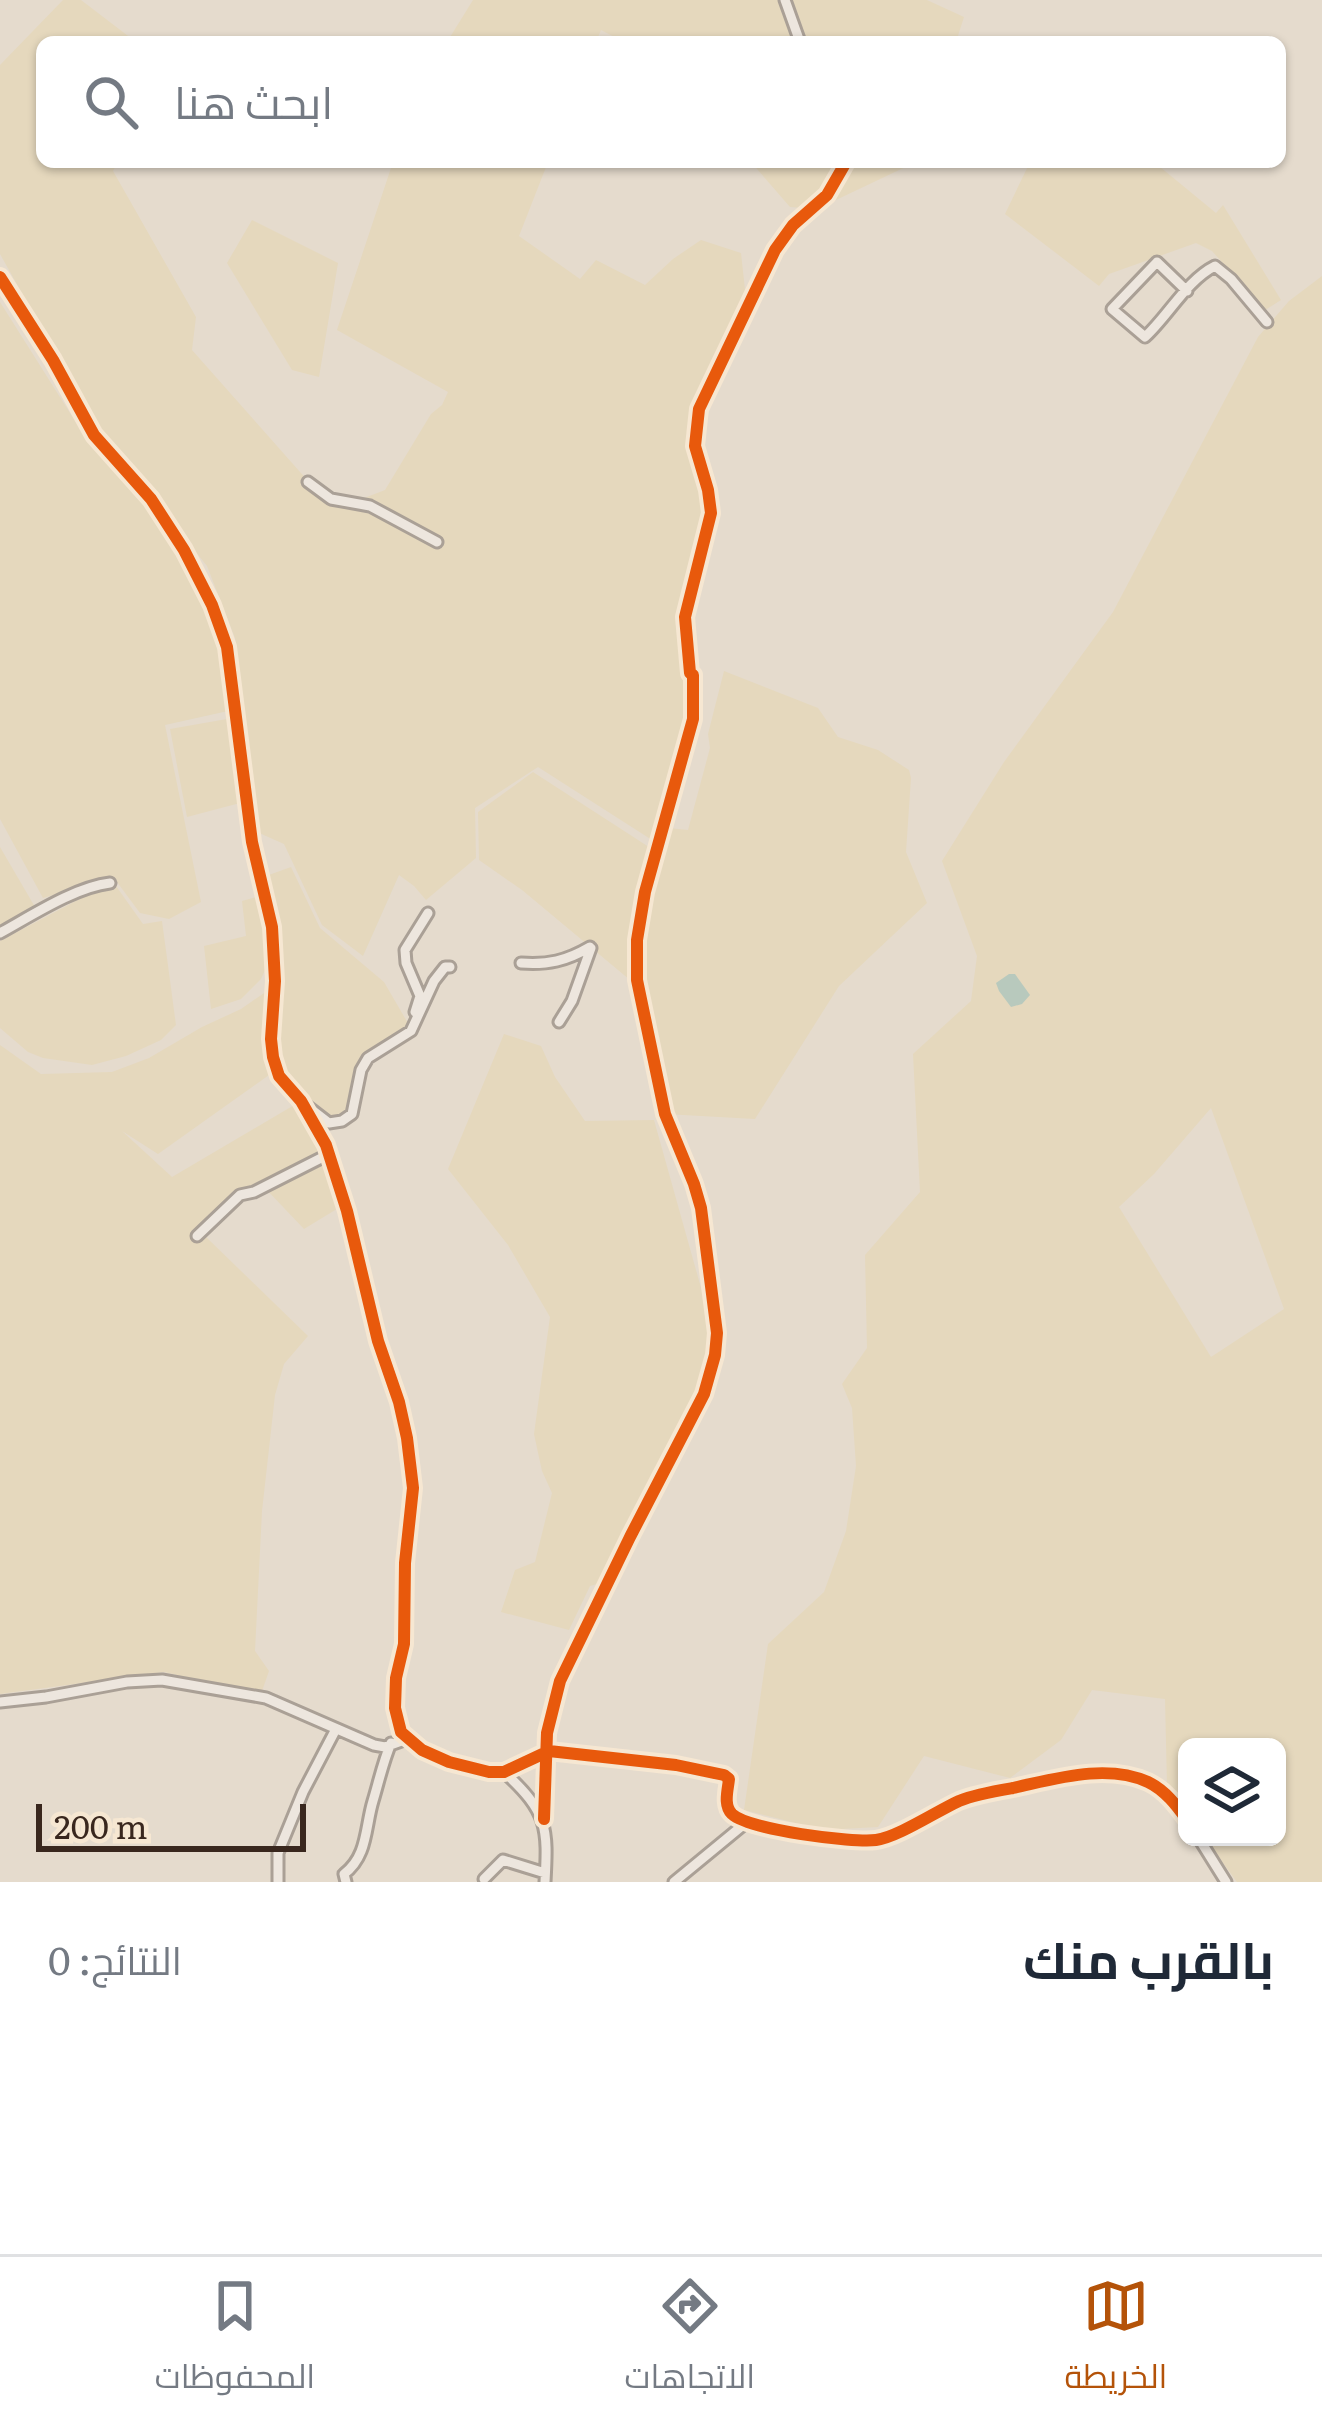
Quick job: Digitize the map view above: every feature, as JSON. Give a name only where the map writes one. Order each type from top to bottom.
[{"type":"street","points":[[785,0],[798,36]]},
{"type":"street","points":[[484,1879],[503,1861],[545,1877],[546,1751],[560,1681],[704,1394],[715,1355],[717,1333],[701,1208],[665,1114],[637,980],[637,940],[645,892],[693,719],[685,617],[711,513],[695,446],[696,421],[775,250],[793,225],[818,206],[842,168]]},
{"type":"street","points":[[1187,291],[1157,262],[1112,309],[1144,337],[1215,266],[1267,322]]},
{"type":"street","points":[[0,277],[87,424],[151,499],[194,567],[226,646],[252,842],[272,927],[273,1057],[279,1076],[301,1101],[329,1154],[378,1341],[399,1402],[412,1470],[404,1643],[396,1678],[395,1708],[401,1732],[422,1750],[472,1769],[504,1772],[546,1751],[724,1775],[729,1779],[729,1810],[748,1821],[815,1836],[880,1840],[962,1800],[1087,1774],[1149,1783],[1178,1809]]},
{"type":"street","points":[[308,482],[331,499],[370,506],[437,542]]},
{"type":"street","points":[[0,933],[110,883]]},
{"type":"street","points":[[301,1101],[329,1123],[342,1121],[352,1114],[368,1058],[411,1031],[420,996],[405,950],[428,914]]},
{"type":"street","points":[[521,963],[555,963],[590,947],[572,1001],[559,1022]]},
{"type":"street","points":[[413,1021],[434,981],[450,967]]},
{"type":"street","points":[[197,1236],[240,1195],[329,1154]]},
{"type":"street","points":[[0,1702],[159,1680],[266,1698],[374,1745],[386,1747],[407,1739]]},
{"type":"street","points":[[278,1882],[278,1853],[336,1729]]},
{"type":"street","points":[[346,1882],[344,1874],[357,1865],[365,1842],[391,1743]]},
{"type":"street","points":[[504,1772],[544,1819]]},
{"type":"street","points":[[674,1882],[748,1821]]},
{"type":"street","points":[[1204,1846],[1226,1882]]},
{"type":"shaded area","points":[[63,0],[81,0],[128,36],[36,36],[36,168],[115,168],[196,317],[192,350],[308,481],[346,505],[385,490],[448,392],[337,330],[391,168],[546,168],[519,236],[580,279],[596,260],[645,285],[701,240],[741,253],[747,308],[692,426],[703,517],[678,633],[691,715],[652,840],[538,767],[475,808],[476,858],[426,900],[399,875],[363,956],[322,925],[284,844],[257,832],[235,638],[207,566],[99,431],[0,254],[0,65]]},
{"type":"shaded area","points":[[473,0],[927,0],[964,17],[958,36],[612,36],[601,30],[598,36],[451,36]]},
{"type":"shaded area","points":[[756,168],[903,168],[817,209],[790,207]]},
{"type":"shaded area","points":[[1027,168],[1161,168],[1216,213],[1223,205],[1281,300],[1265,310],[1212,251],[1196,243],[1109,274],[1099,286],[1005,214]]},
{"type":"shaded area","points":[[252,220],[338,263],[319,377],[292,370],[227,263]]},
{"type":"shaded area","points":[[1322,276],[1322,1882],[1237,1882],[1211,1846],[1286,1846],[1286,1738],[1178,1738],[1178,1801],[1167,1786],[1165,1699],[1092,1690],[1061,1740],[1010,1778],[924,1756],[878,1827],[823,1830],[744,1810],[768,1644],[824,1592],[846,1531],[856,1466],[852,1408],[842,1384],[867,1348],[865,1255],[920,1192],[913,1054],[971,1001],[977,956],[942,861],[1004,762],[1113,612],[1258,337],[1289,301]],"holes":[[[1211,1108],[1284,1309],[1211,1357],[1119,1207]]]},
{"type":"shaded area","points":[[0,302],[87,440],[139,496],[188,562],[218,641],[228,711],[165,725],[201,902],[169,919],[140,913],[114,878],[43,898],[0,819]]},
{"type":"shaded area","points":[[724,671],[818,708],[838,737],[878,750],[909,770],[906,852],[927,903],[839,986],[755,1119],[665,1114],[632,1002],[641,915],[668,828],[688,830]]},
{"type":"shaded area","points":[[227,719],[240,803],[187,817],[170,729]]},
{"type":"shaded area","points":[[533,772],[652,849],[641,891],[630,980],[479,860],[478,812]]},
{"type":"shaded area","points":[[0,847],[35,907],[0,927]]},
{"type":"shaded area","points":[[291,867],[320,928],[384,982],[409,1025],[358,1061],[349,1112],[331,1116],[283,1074],[277,1057],[282,995],[266,876]]},
{"type":"shaded area","points":[[116,886],[143,924],[162,921],[176,1025],[161,1040],[92,1065],[28,1052],[0,1028],[0,941],[89,894]]},
{"type":"shaded area","points":[[259,896],[269,961],[261,979],[241,999],[211,1009],[204,946],[246,936],[242,901]]},
{"type":"shaded area","points":[[1015,974],[1030,995],[1011,1007],[996,983]]},
{"type":"shaded area","points":[[267,991],[269,1075],[158,1154],[122,1131],[172,1177],[301,1101],[345,1204],[304,1229],[264,1187],[240,1195],[205,1236],[308,1336],[284,1364],[275,1395],[262,1511],[255,1651],[269,1671],[261,1694],[164,1672],[0,1694],[0,1045],[41,1074],[112,1072],[149,1058]]},
{"type":"shaded area","points":[[504,1034],[541,1046],[555,1077],[585,1121],[654,1120],[703,1295],[708,1332],[709,1380],[569,1630],[501,1612],[515,1570],[535,1562],[552,1493],[534,1434],[550,1317],[508,1245],[448,1169]]},
{"type":"cycle path","points":[[544,1819],[547,1733],[560,1681],[704,1394],[715,1355],[717,1333],[701,1208],[665,1114],[637,980],[637,940],[645,892],[693,719],[685,617],[711,513],[695,446],[699,409],[775,250],[793,225],[827,195],[843,168]]},
{"type":"cycle path","points":[[0,277],[94,435],[151,499],[184,550],[227,647],[252,842],[272,927],[273,1057],[279,1076],[301,1101],[326,1145],[407,1438],[413,1488],[405,1563],[404,1644],[396,1678],[395,1708],[401,1732],[422,1750],[489,1772],[504,1772],[549,1751],[724,1775],[729,1779],[727,1802],[732,1814],[758,1825],[824,1837],[876,1840],[972,1796],[1098,1773],[1148,1782],[1178,1809]]}]
